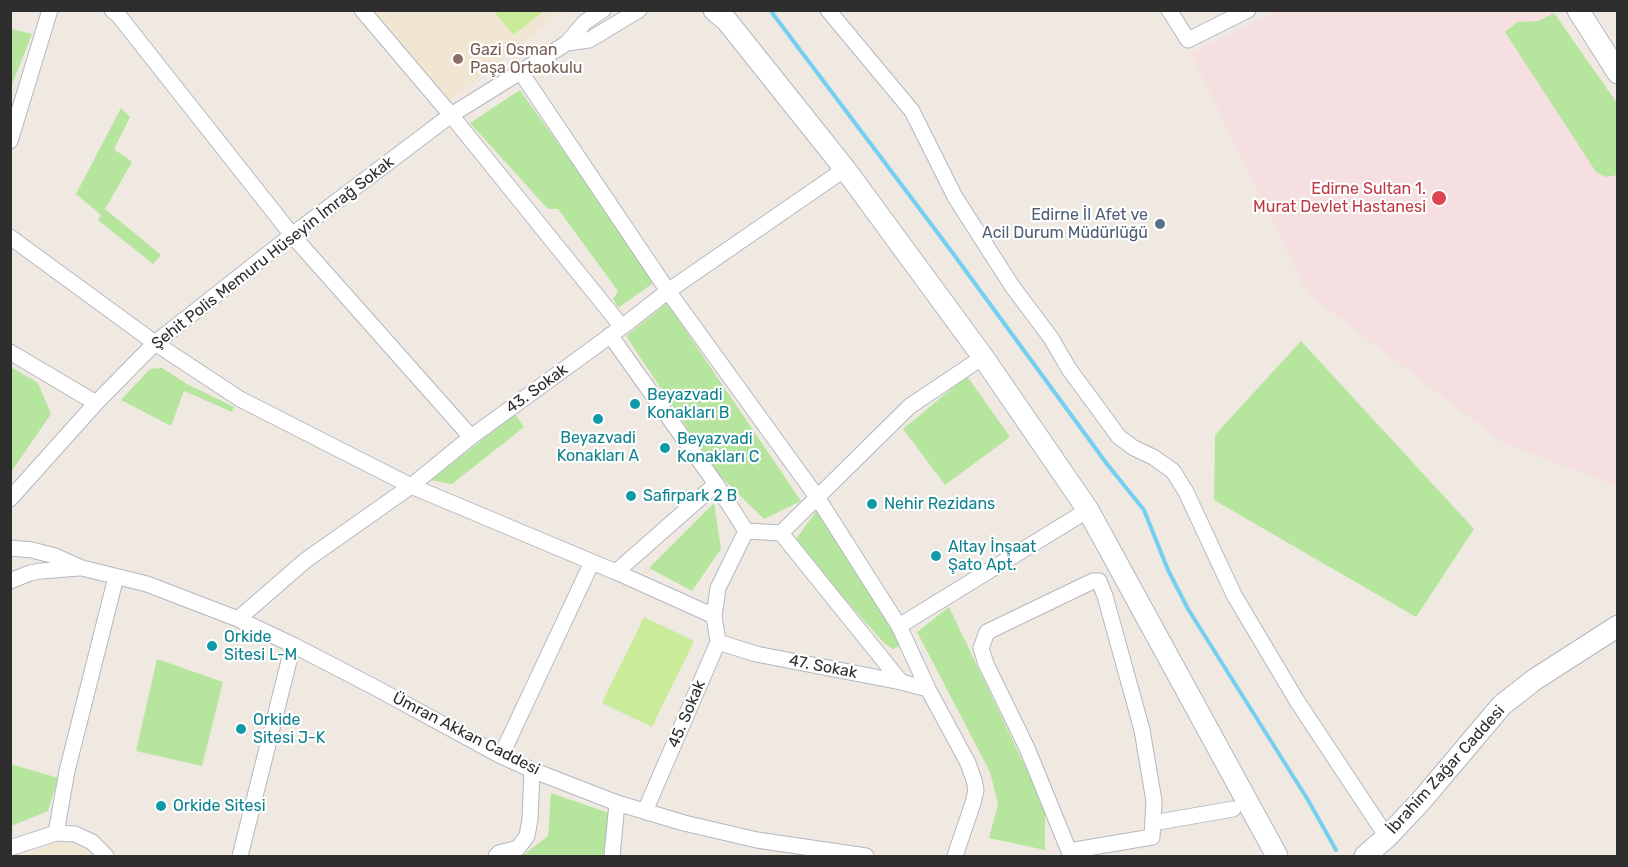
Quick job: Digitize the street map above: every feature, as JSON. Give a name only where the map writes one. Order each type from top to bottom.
[{"type":"main road","points":[[1578,10],[1617,73]]},
{"type":"main road","points":[[721,14],[844,169],[983,357],[1088,510],[1277,856]]},
{"type":"main road","name":"İbrahim Zağar Caddesi","points":[[1365,856],[1387,837],[1421,801],[1502,705],[1534,680],[1617,626]]},
{"type":"street","points":[[10,141],[50,10]]},
{"type":"street","points":[[112,10],[292,236],[471,437]]},
{"type":"street","points":[[362,10],[451,115],[616,331],[746,531]]},
{"type":"street","points":[[567,43],[585,22],[603,10]]},
{"type":"street","points":[[567,43],[589,40],[639,10]]},
{"type":"street","points":[[828,10],[912,111],[956,197],[1012,286],[1051,338],[1119,438],[1173,471],[1186,492],[1234,595],[1296,701],[1387,837]]},
{"type":"street","points":[[1169,10],[1188,40],[1248,10]]},
{"type":"street","name":"Şehit Polis Memuru Hüseyin İmrağ Sokak","points":[[10,499],[96,403],[155,343],[451,115],[567,43]]},
{"type":"street","points":[[520,71],[668,291],[817,497],[899,626],[928,689],[968,763],[974,780],[976,790],[973,803],[956,856]]},
{"type":"street","name":"43. Sokak","points":[[238,619],[306,560],[411,486],[471,437],[668,291],[844,169]]},
{"type":"street","points":[[10,237],[155,343],[240,399],[411,486],[714,616]]},
{"type":"street","points":[[10,352],[96,403]]},
{"type":"street","points":[[781,533],[910,406],[983,357]]},
{"type":"street","points":[[616,572],[716,484]]},
{"type":"street","points":[[899,626],[1088,510]]},
{"type":"street","points":[[746,531],[781,533],[901,682]]},
{"type":"street","points":[[718,642],[714,616],[718,588],[746,531]]},
{"type":"street","points":[[10,548],[32,550],[55,556],[82,568]]},
{"type":"street","points":[[501,756],[592,562]]},
{"type":"street","points":[[10,581],[41,571],[82,568]]},
{"type":"street","name":"Ümran Akkan Caddesi","points":[[82,568],[147,584],[238,619],[376,688],[501,756],[617,802],[757,840],[828,853],[866,856]]},
{"type":"street","points":[[56,833],[67,771],[116,577]]},
{"type":"street","points":[[1094,581],[1099,581],[1142,730],[1155,801],[1153,823],[1152,837],[1069,854],[1027,748],[986,664],[981,648],[987,633],[1094,581]]},
{"type":"street","name":"47. Sokak","points":[[718,642],[756,654],[928,689]]},
{"type":"street","name":"45. Sokak","points":[[645,811],[718,642]]},
{"type":"street","points":[[240,856],[293,645]]},
{"type":"street","points":[[496,856],[518,848],[527,836],[532,770]]},
{"type":"street","points":[[612,856],[617,802]]},
{"type":"street","points":[[1153,823],[1233,809]]},
{"type":"street","points":[[10,848],[56,833],[75,834],[92,842],[106,856]]},
{"type":"shaded area","name":"Gazi Osman Paşa Ortaokulu","points":[[373,11],[563,11],[449,101]]},
{"type":"shaded area","name":"Edirne Sultan 1. Murat Devlet Hastanesi","points":[[1278,11],[1552,11],[1617,103],[1617,486],[1503,443],[1307,293],[1191,53]]},
{"type":"shaded area","points":[[58,842],[94,851],[98,856],[24,856]]},
{"type":"green space","points":[[494,11],[542,11],[513,35]]},
{"type":"green space","points":[[1554,13],[1617,103],[1617,175],[1606,177],[1596,172],[1505,32],[1517,22],[1539,21]]},
{"type":"green space","points":[[10,29],[32,34],[11,87]]},
{"type":"green space","points":[[520,90],[656,281],[618,308],[613,299],[618,291],[558,209],[548,209],[470,123]]},
{"type":"green space","points":[[121,108],[130,117],[114,149],[132,162],[105,209],[161,255],[153,264],[98,220],[101,215],[76,194]]},
{"type":"green space","points":[[667,303],[801,501],[764,519],[718,474],[626,336]]},
{"type":"green space","points":[[1301,341],[1474,529],[1416,617],[1214,500],[1215,435]]},
{"type":"green space","points":[[11,367],[38,383],[51,414],[11,472]]},
{"type":"green space","points":[[162,368],[187,384],[234,407],[232,412],[184,391],[171,426],[121,400],[150,369]]},
{"type":"green space","points":[[967,376],[1010,437],[945,485],[903,429]]},
{"type":"green space","points":[[515,414],[524,427],[452,484],[431,480]]},
{"type":"green space","points":[[714,503],[721,549],[692,591],[649,568]]},
{"type":"green space","points":[[817,510],[900,646],[893,649],[884,643],[794,542]]},
{"type":"green space","points":[[949,607],[1045,808],[1045,850],[989,838],[998,804],[990,772],[917,632]]},
{"type":"green space","points":[[644,617],[694,641],[652,727],[602,703]]},
{"type":"green space","points":[[157,659],[223,682],[202,766],[136,751]]},
{"type":"green space","points":[[11,764],[58,778],[48,811],[11,826]]},
{"type":"green space","points":[[551,793],[612,814],[608,856],[522,856],[548,836]]},
{"type":"waterway","points":[[770,10],[949,248],[1107,464],[1144,510],[1168,570],[1188,609],[1308,800],[1336,850]]},
{"type":"place","name":"Gazi Osman Paşa Ortaokulu","points":[[458,59]]},
{"type":"place","name":"Edirne Sultan 1. Murat Devlet Hastanesi","points":[[1439,198]]},
{"type":"place","name":"Edirne İl Afet ve Acil Durum Müdürlüğü","points":[[1160,224]]},
{"type":"place","name":"Beyazvadi Konakları B","points":[[635,404]]},
{"type":"place","name":"Beyazvadi Konakları A","points":[[598,419]]},
{"type":"place","name":"Beyazvadi Konakları C","points":[[665,448]]},
{"type":"place","name":"Safirpark 2 B","points":[[631,496]]},
{"type":"place","name":"Nehir Rezidans","points":[[872,504]]},
{"type":"place","name":"Altay İnşaat Şato Apt.","points":[[936,556]]},
{"type":"place","name":"Orkide Sitesi L-M","points":[[212,646]]},
{"type":"place","name":"Orkide Sitesi J-K","points":[[241,729]]},
{"type":"place","name":"Orkide Sitesi","points":[[161,806]]}]
